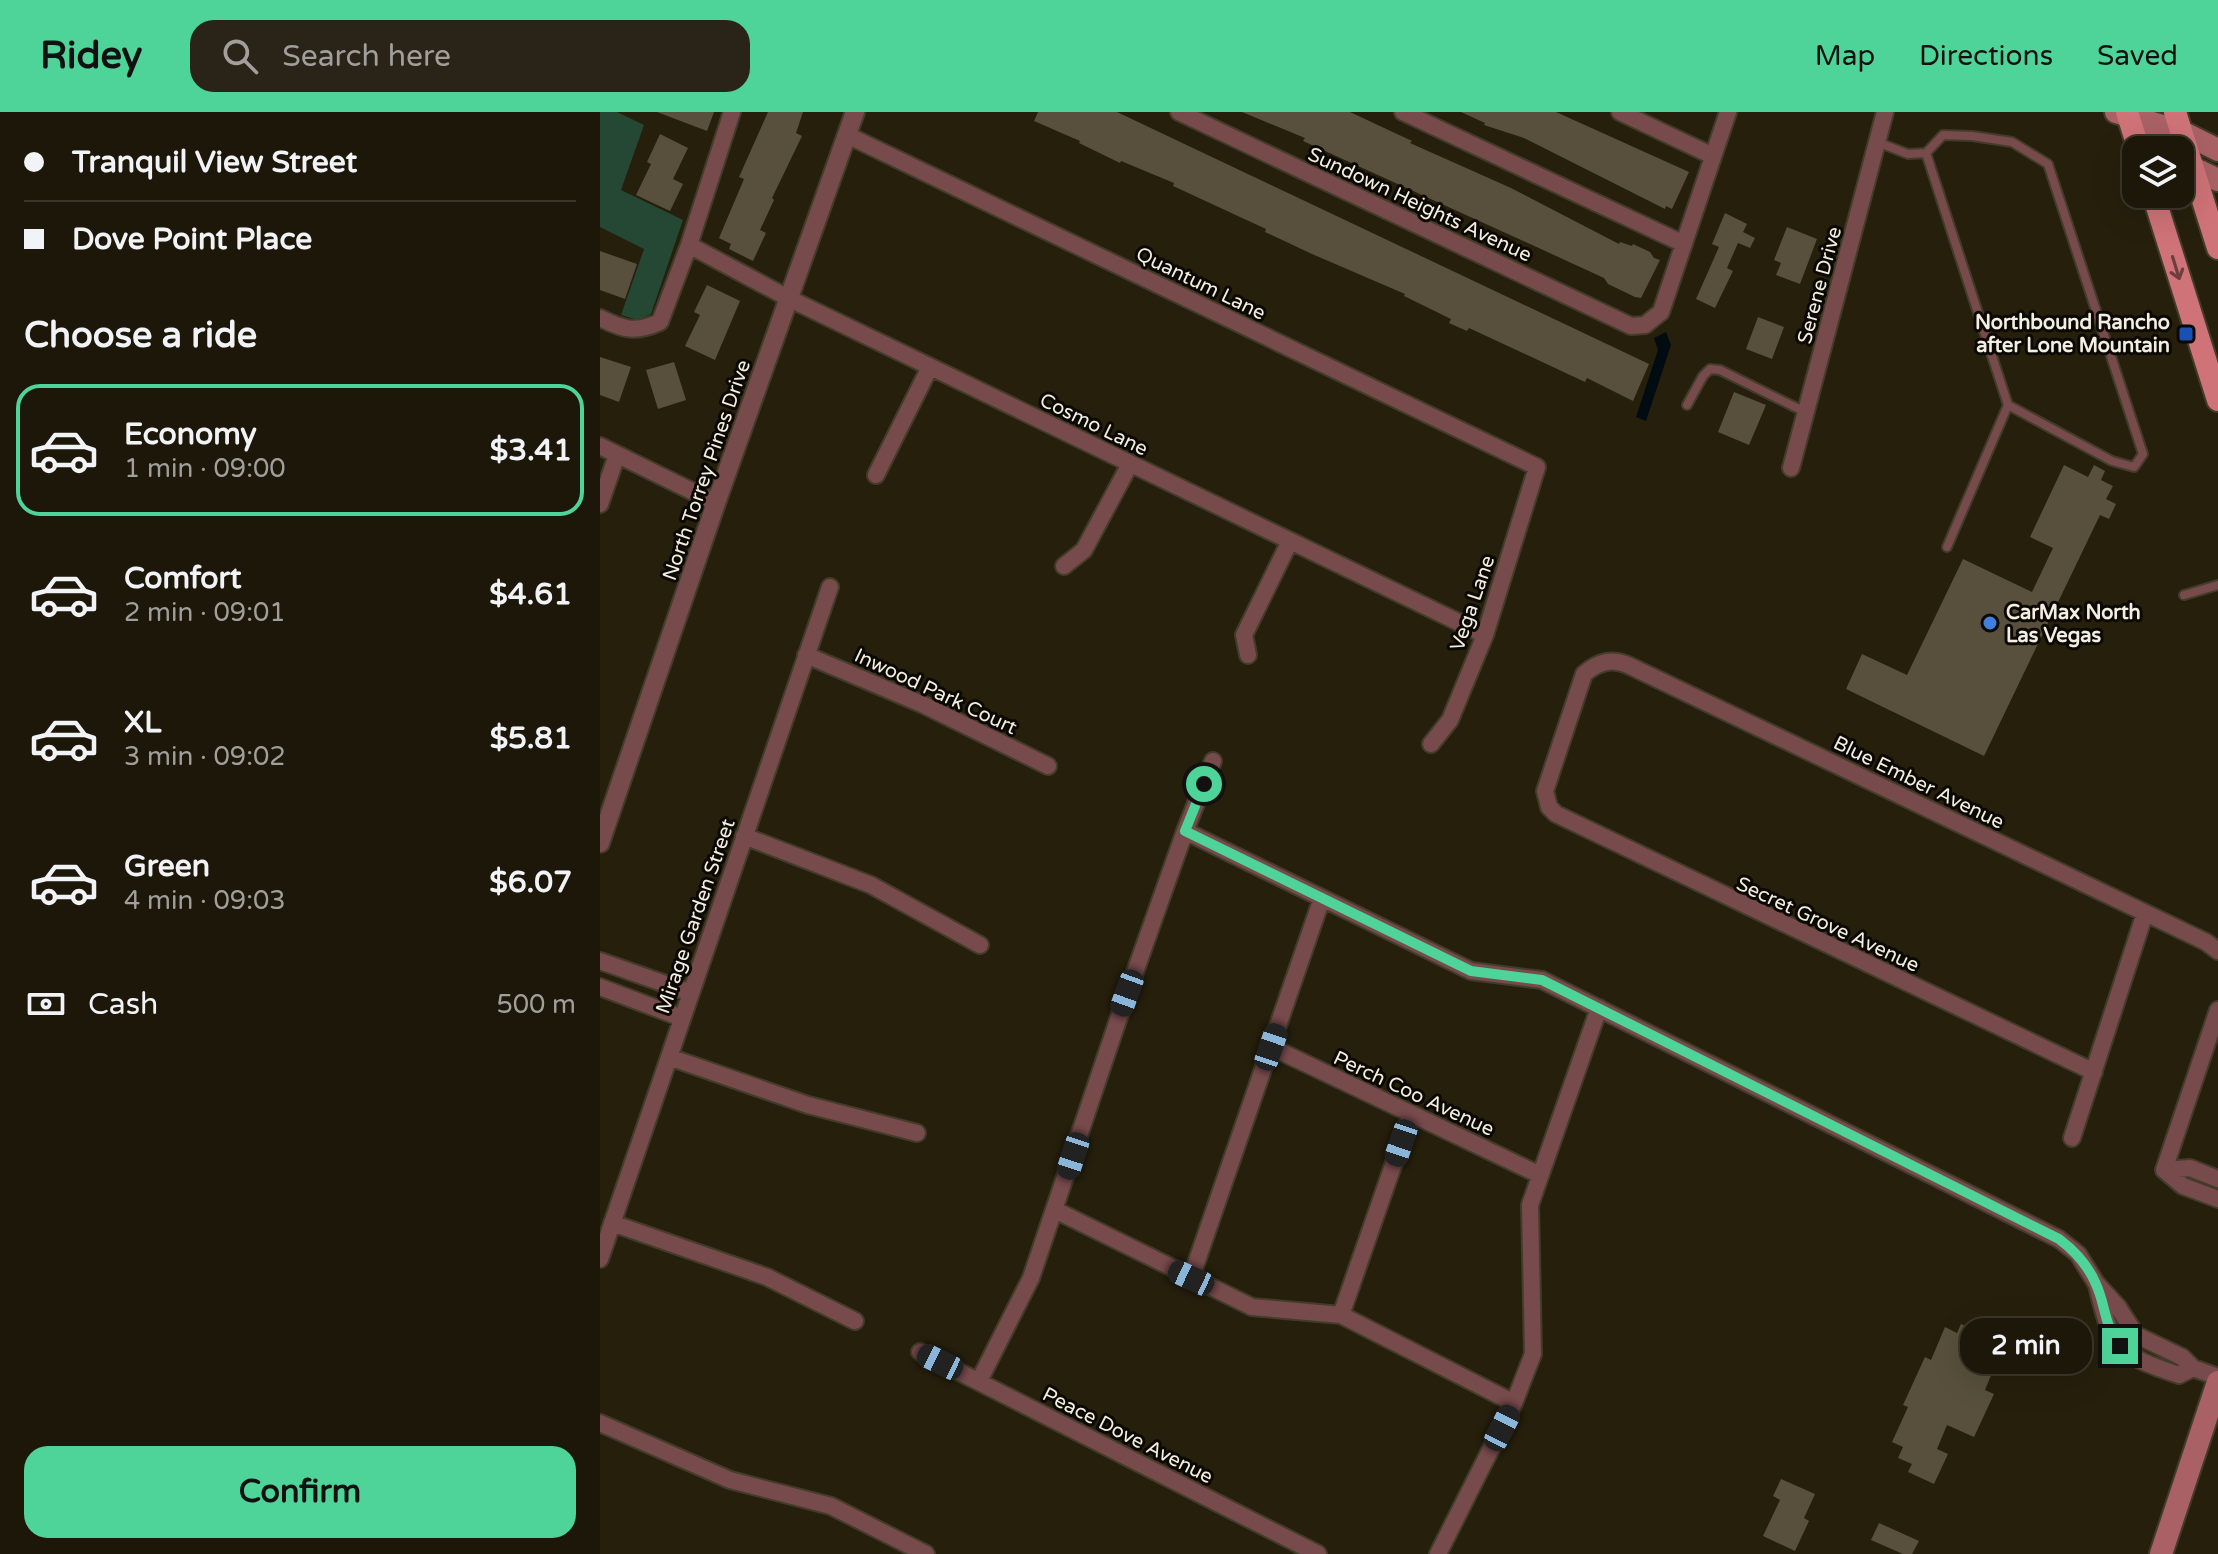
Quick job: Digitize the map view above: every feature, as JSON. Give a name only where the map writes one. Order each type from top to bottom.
[{"type":"main road","points":[[2124,114],[2176,131],[2218,150]]},
{"type":"main road","points":[[2124,114],[2133,136]]},
{"type":"main road","points":[[2194,167],[2218,180]]},
{"type":"main road","points":[[2194,184],[2218,247]]},
{"type":"main road","points":[[2157,208],[2218,400]]},
{"type":"main road","points":[[2161,1554],[2218,1380]]},
{"type":"street","points":[[600,318],[618,327],[641,331],[660,322],[689,245],[732,112]]},
{"type":"street","name":"North Torrey Pines Drive","points":[[600,843],[716,503],[855,112]]},
{"type":"street","name":"Sundown Heights Avenue","points":[[1179,112],[1631,326],[1645,325],[1661,312],[1684,244]]},
{"type":"street","points":[[1403,112],[1684,244],[1728,112]]},
{"type":"street","points":[[1620,112],[1713,156]]},
{"type":"street","name":"Serene Drive","points":[[1791,468],[1885,112]]},
{"type":"street","name":"Quantum Lane","points":[[847,135],[1537,467]]},
{"type":"street","name":"Cosmo Lane","points":[[689,245],[790,299],[1485,635]]},
{"type":"street","points":[[876,475],[930,367]]},
{"type":"street","points":[[600,446],[716,503]]},
{"type":"street","points":[[600,504],[617,455]]},
{"type":"street","points":[[1064,566],[1084,550],[1130,464]]},
{"type":"street","name":"Vega Lane","points":[[1431,744],[1450,720],[1485,635],[1537,467]]},
{"type":"street","points":[[1248,655],[1244,635],[1290,541]]},
{"type":"street","name":"Mirage Garden Street","points":[[600,1259],[830,587]]},
{"type":"street","name":"Inwood Park Court","points":[[806,655],[924,705],[1048,766]]},
{"type":"street","name":"Blue Ember Avenue","points":[[1549,807],[1545,791],[1547,780],[1584,674],[1599,663],[1618,661],[2206,942],[2218,951]]},
{"type":"street","points":[[979,1381],[1031,1278],[1118,1020],[1213,761]]},
{"type":"street","name":"Secret Grove Avenue","points":[[1549,807],[1565,821],[2094,1072]]},
{"type":"street","points":[[1185,831],[1471,971],[1542,980],[2059,1239],[2078,1254],[2096,1283],[2104,1318],[2120,1346],[2150,1365],[2179,1375],[2193,1368],[2218,1380]]},
{"type":"street","points":[[744,836],[871,885],[980,945]]},
{"type":"street","points":[[1191,1278],[1322,898]]},
{"type":"street","points":[[2072,1138],[2145,913]]},
{"type":"street","points":[[600,961],[691,993]]},
{"type":"street","points":[[600,987],[682,1018]]},
{"type":"street","points":[[1438,1554],[1514,1403],[1533,1354],[1530,1205],[1599,1008]]},
{"type":"street","points":[[2164,1170],[2218,1010]]},
{"type":"street","name":"Perch Coo Avenue","points":[[1271,1047],[1540,1175]]},
{"type":"street","points":[[669,1057],[808,1105],[917,1133]]},
{"type":"street","points":[[1341,1315],[1411,1114]]},
{"type":"street","points":[[2164,1170],[2190,1168],[2214,1177]]},
{"type":"street","points":[[2164,1170],[2183,1186],[2210,1196]]},
{"type":"street","points":[[1055,1210],[1252,1307],[1341,1315],[1514,1403]]},
{"type":"street","points":[[612,1223],[767,1277],[855,1321]]},
{"type":"street","name":"Peace Dove Avenue","points":[[920,1352],[1318,1554]]},
{"type":"street","points":[[600,1423],[730,1480],[831,1506],[926,1554]]},
{"type":"lane","points":[[1877,142],[1908,154],[1926,153],[1943,135],[1972,136],[2012,142],[2048,164],[2143,454],[2134,467],[2112,461],[2008,405]]},
{"type":"lane","points":[[1926,153],[2008,405],[1947,547]]},
{"type":"lane","points":[[1687,405],[1710,369],[1720,370],[1806,412]]},
{"type":"lane","points":[[2184,595],[2218,585]]},
{"type":"lane","points":[[640,1002],[649,978]]},
{"type":"lane","points":[[2210,1196],[2214,1177]]},
{"type":"green space","points":[[600,112],[617,112],[644,125],[621,190],[683,220],[651,314],[638,320],[621,315],[644,249],[600,227]]},
{"type":"shaded area","points":[[1666,332],[1671,345],[1646,421],[1636,417],[1658,350],[1654,338]]},
{"type":"building","points":[[657,112],[714,112],[707,131]]},
{"type":"building","points":[[768,112],[803,112],[796,133],[802,136],[772,198],[774,200],[760,230],[766,233],[753,261],[729,249],[731,244],[719,238],[744,179],[739,177]]},
{"type":"building","points":[[1038,112],[1117,112],[1649,364],[1633,401],[1587,378],[1585,382],[1469,328],[1467,331],[1449,323],[1451,319],[1405,294],[1312,254],[1173,186],[1174,183],[1120,163],[1034,121]]},
{"type":"building","points":[[1242,112],[1350,112],[1412,141],[1410,143],[1511,188],[1619,244],[1633,244],[1660,260],[1641,298],[1635,297],[1608,284],[1604,278],[1303,141],[1305,138]]},
{"type":"building","points":[[1461,112],[1556,112],[1689,172],[1672,209],[1666,206],[1665,209],[1524,138],[1484,125]]},
{"type":"building","points":[[660,134],[688,148],[673,179],[683,184],[670,211],[636,195],[651,164],[647,162]]},
{"type":"building","points":[[1725,213],[1747,224],[1743,232],[1755,238],[1750,248],[1738,243],[1727,268],[1733,271],[1715,308],[1696,299],[1719,247],[1712,244]]},
{"type":"building","points":[[1787,227],[1817,239],[1800,284],[1776,275],[1781,263],[1774,260]]},
{"type":"building","points":[[600,251],[637,264],[625,299],[600,290]]},
{"type":"building","points":[[707,285],[740,301],[715,360],[685,346],[700,315],[694,312]]},
{"type":"building","points":[[1758,317],[1784,327],[1772,359],[1746,349]]},
{"type":"building","points":[[600,357],[631,367],[619,402],[600,395]]},
{"type":"building","points":[[674,362],[686,400],[658,409],[646,370]]},
{"type":"building","points":[[1734,392],[1766,405],[1749,445],[1718,432]]},
{"type":"building","name":"CarMax North Las Vegas","points":[[2064,465],[2088,477],[2094,465],[2105,471],[2101,480],[2113,486],[2106,499],[2116,504],[2109,519],[2100,515],[1984,756],[1846,689],[1862,654],[1907,675],[1963,559],[2032,592],[2053,548],[2030,537]]},
{"type":"building","points":[[1980,1320],[1995,1327],[1992,1333],[2006,1339],[1985,1390],[1994,1394],[1974,1437],[1947,1425],[1937,1449],[1948,1454],[1934,1484],[1908,1472],[1912,1464],[1898,1458],[1903,1447],[1892,1442],[1908,1407],[1903,1405],[1925,1357],[1931,1360],[1945,1327],[1957,1333],[1961,1324],[1975,1330]]},
{"type":"building","points":[[1781,1479],[1815,1494],[1804,1518],[1809,1521],[1795,1551],[1763,1536],[1780,1500],[1773,1496]]},
{"type":"building","points":[[1879,1523],[1919,1541],[1912,1554],[1903,1554],[1871,1540]]},
{"type":"place","name":"Northbound Rancho after Lone Mountain","points":[[2186,334]]},
{"type":"place","name":"CarMax North Las Vegas","points":[[1990,623]]},
{"type":"route","points":[[1204,784],[1185,831],[1471,971],[1542,980],[2059,1239],[2078,1254],[2096,1283],[2104,1318],[2120,1346]]}]
